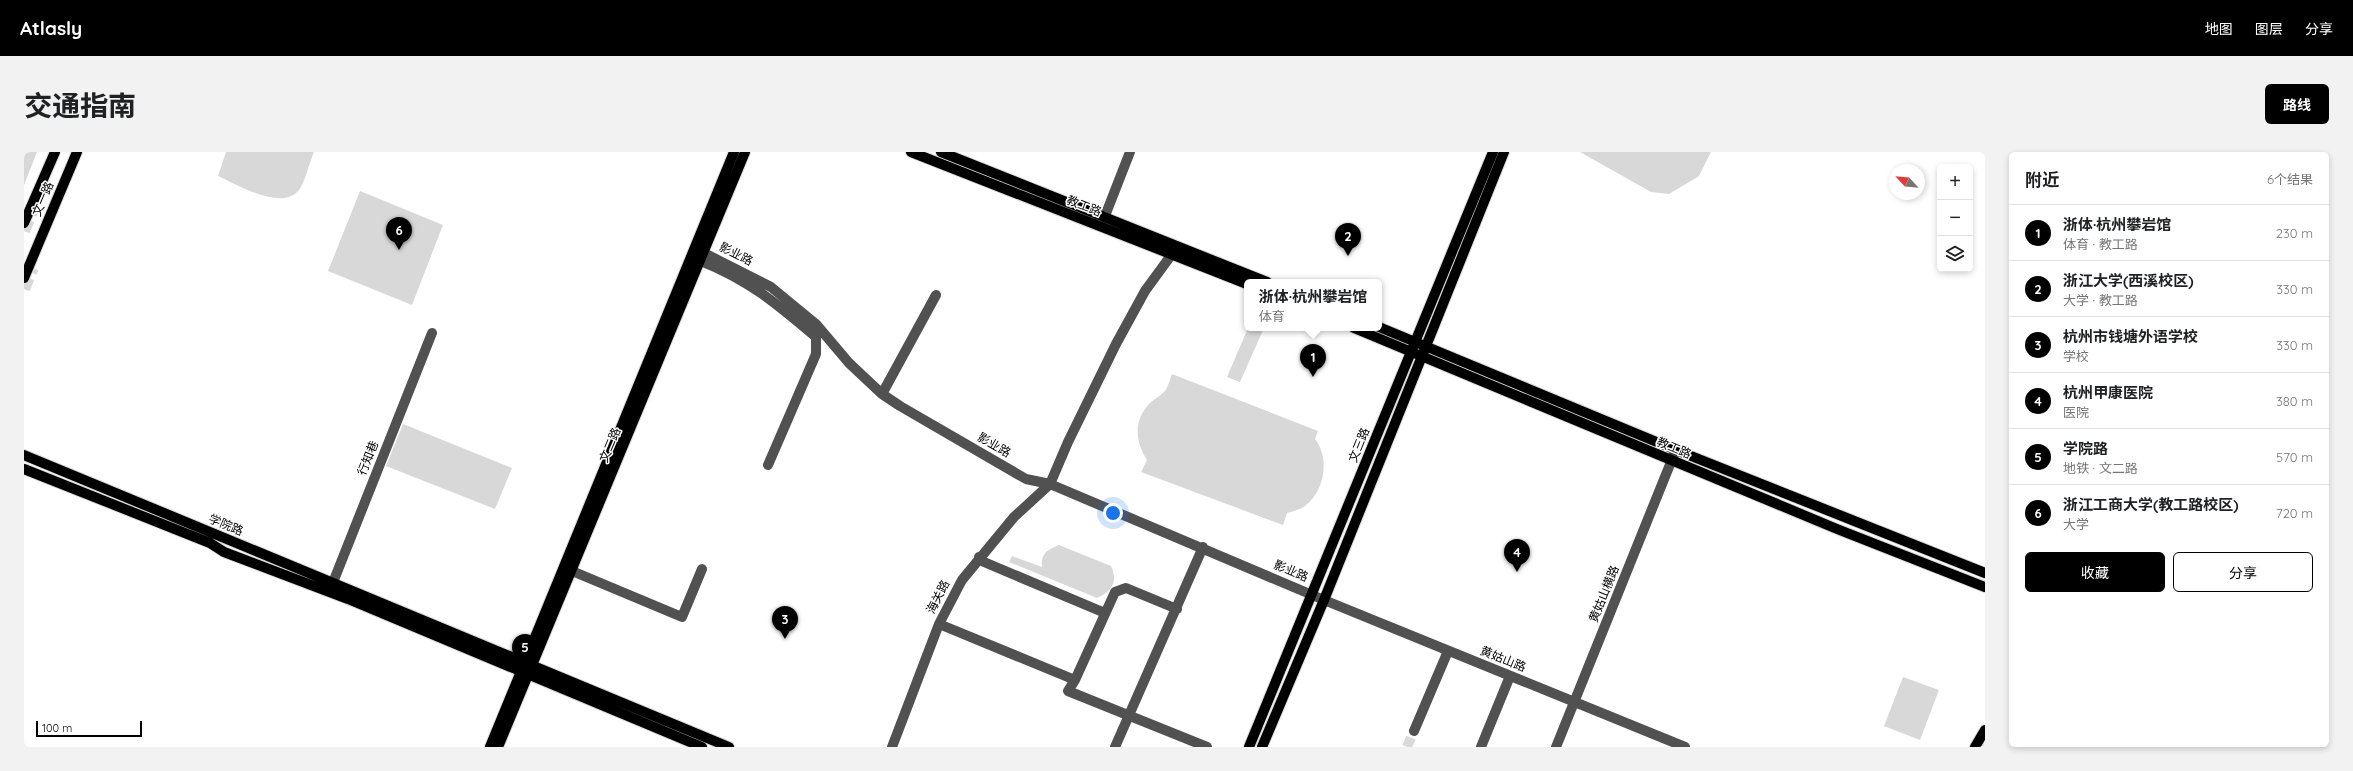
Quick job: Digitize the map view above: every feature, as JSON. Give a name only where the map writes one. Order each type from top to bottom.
[{"type":"main road","name":"文一路","points":[[24,223],[55,152]]},
{"type":"main road","name":"文一路","points":[[24,278],[77,152]]},
{"type":"main road","name":"文二路","points":[[498,747],[527,669],[734,152]]},
{"type":"main road","name":"文二路","points":[[490,747],[572,571],[745,152]]},
{"type":"main road","name":"教工路","points":[[911,152],[1244,283]]},
{"type":"main road","name":"教工路","points":[[941,152],[1105,216],[1260,279]]},
{"type":"main road","name":"文三路","points":[[1250,747],[1493,152]]},
{"type":"main road","points":[[1262,747],[1324,600],[1504,152]]},
{"type":"main road","name":"教工路","points":[[1382,328],[1427,345],[1676,450],[1985,573]]},
{"type":"main road","name":"教工路","points":[[1362,331],[1423,355],[1672,461],[1985,587]]},
{"type":"main road","name":"学院路","points":[[24,455],[331,587],[527,669],[702,747]]},
{"type":"main road","name":"学院路","points":[[24,469],[210,543],[224,552],[331,587]]},
{"type":"main road","name":"学院路","points":[[527,669],[729,747]]},
{"type":"main road","points":[[1975,747],[1985,730]]},
{"type":"street","points":[[1105,216],[1130,152]]},
{"type":"street","points":[[1050,484],[1068,442],[1116,344],[1145,291],[1172,254]]},
{"type":"street","name":"影业路","points":[[702,257],[771,287],[816,324],[849,363],[882,394],[1026,479],[1050,484],[1204,547],[1312,594]]},
{"type":"street","points":[[702,257],[741,278],[779,306],[816,337],[816,354],[768,465]]},
{"type":"street","points":[[882,394],[936,295]]},
{"type":"street","name":"行知巷","points":[[331,587],[432,333]]},
{"type":"street","name":"黄姑山横路","points":[[1556,747],[1676,450]]},
{"type":"street","name":"海关路","points":[[892,747],[939,624],[962,580],[979,557],[1014,517],[1050,484]]},
{"type":"street","points":[[1115,747],[1204,547]]},
{"type":"street","points":[[979,557],[984,562],[1105,613]]},
{"type":"street","points":[[572,571],[682,617],[702,569]]},
{"type":"street","points":[[1177,609],[1126,588],[1115,592],[1075,680],[1068,690],[1208,747]]},
{"type":"street","name":"黄姑山路","points":[[1312,594],[1685,747]]},
{"type":"street","points":[[939,624],[1075,680]]},
{"type":"street","points":[[1414,731],[1448,651]]},
{"type":"street","points":[[1481,747],[1510,676]]},
{"type":"shaded area","points":[[24,152],[37,152],[24,185]]},
{"type":"shaded area","points":[[226,152],[314,152],[304,181],[299,190],[291,196],[282,198],[271,197],[247,190],[218,176]]},
{"type":"shaded area","points":[[1580,152],[1711,152],[1699,176],[1669,194],[1651,192]]},
{"type":"shaded area","points":[[360,191],[443,225],[412,305],[328,271]]},
{"type":"shaded area","points":[[1247,331],[1263,331],[1240,382],[1227,377]]},
{"type":"shaded area","points":[[1172,374],[1318,431],[1315,439],[1323,455],[1324,465],[1321,483],[1312,500],[1303,507],[1287,513],[1283,525],[1141,472],[1147,460],[1138,438],[1138,423],[1144,410],[1165,391]]},
{"type":"shaded area","points":[[403,424],[512,468],[495,509],[386,466]]},
{"type":"shaded area","points":[[1059,545],[1111,566],[1114,581],[1110,589],[1097,598],[1009,562],[1012,556],[1042,567],[1042,559],[1044,555],[1051,548]]},
{"type":"shaded area","points":[[1903,677],[1939,690],[1920,740],[1884,726]]},
{"type":"tunnel","points":[[24,231],[32,212]]},
{"type":"tunnel","points":[[24,289],[33,268]]},
{"type":"tunnel","points":[[1407,747],[1414,731]]},
{"type":"place","name":"浙江工商大学(教工路校区)","points":[[399,250]]},
{"type":"place","name":"浙江大学(西溪校区)","points":[[1348,256]]},
{"type":"place","name":"浙体·杭州攀岩馆","points":[[1313,377]]},
{"type":"place","name":"杭州甲康医院","points":[[1517,572]]},
{"type":"place","name":"杭州市钱塘外语学校","points":[[785,639]]},
{"type":"place","name":"学院路","points":[[525,667]]}]
